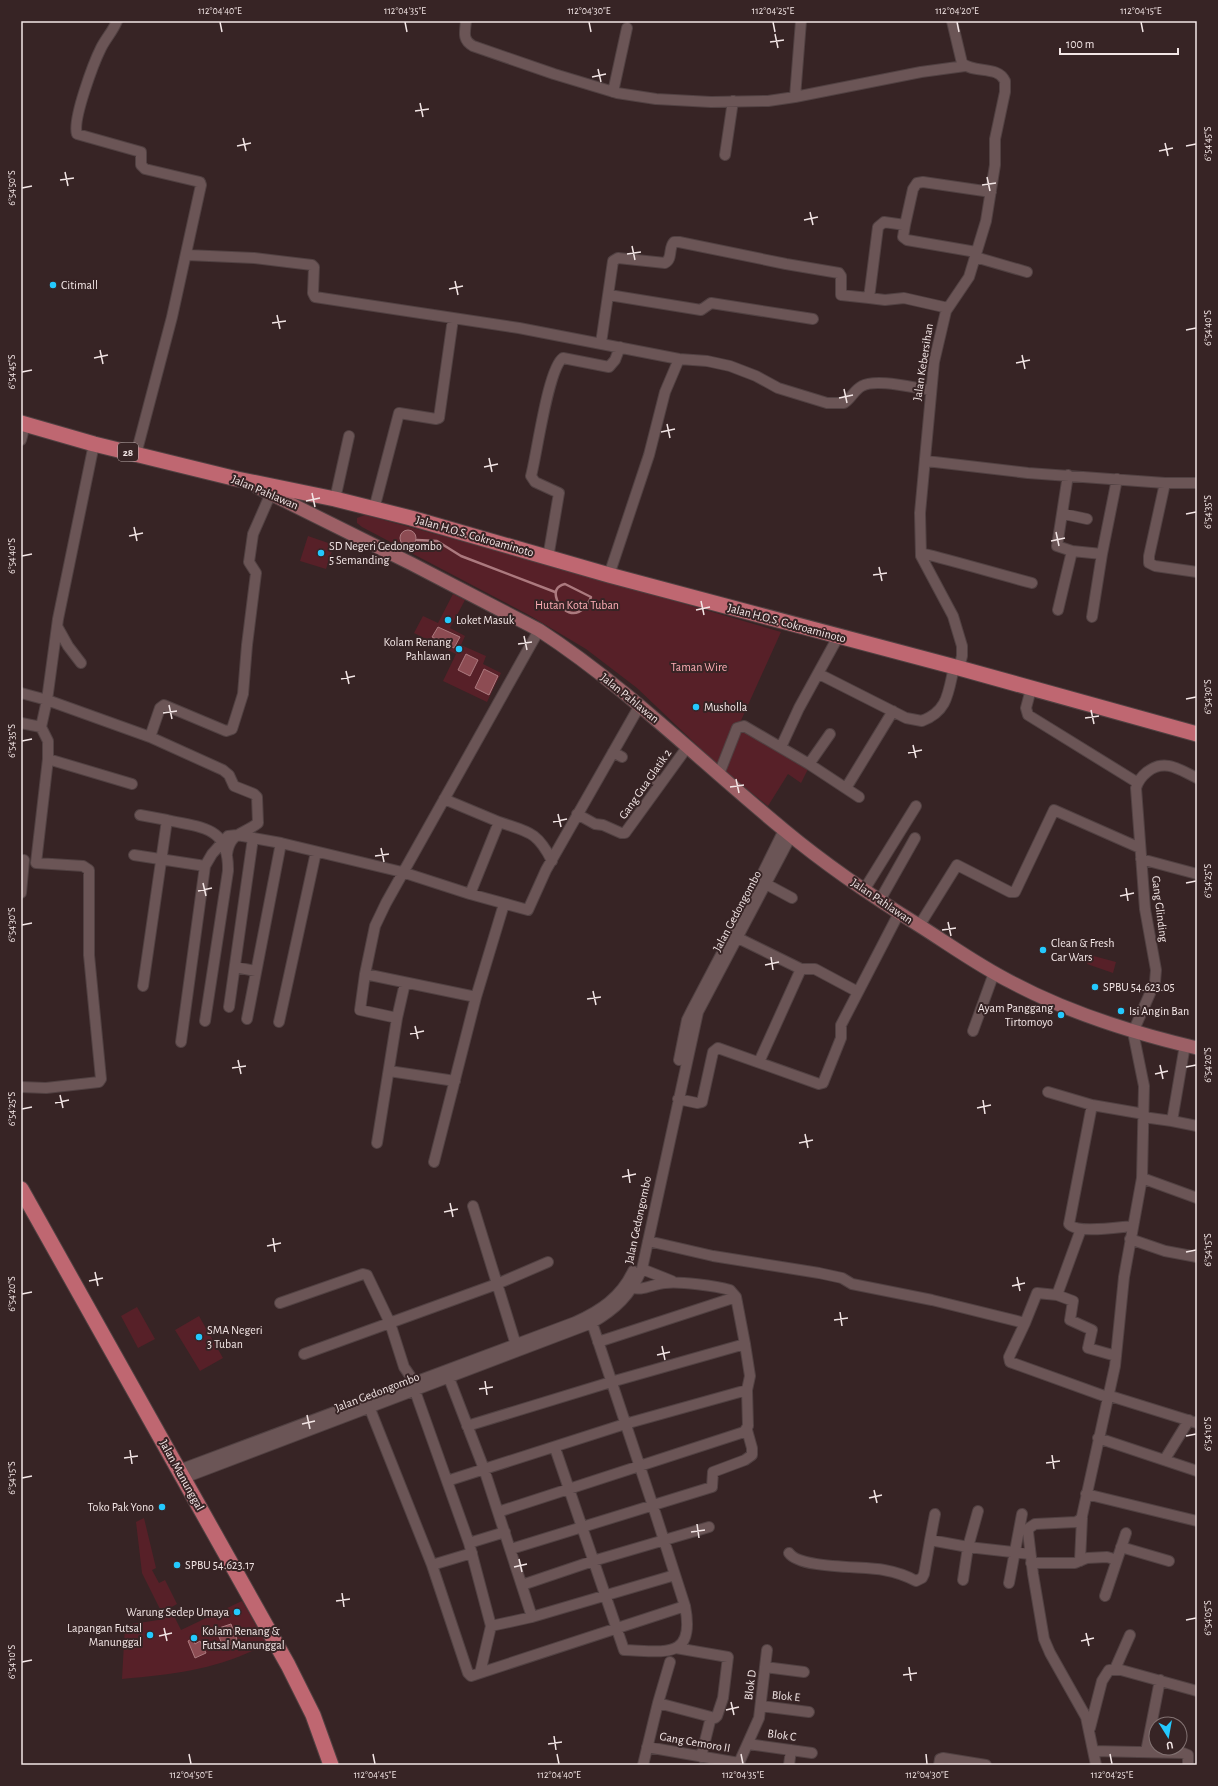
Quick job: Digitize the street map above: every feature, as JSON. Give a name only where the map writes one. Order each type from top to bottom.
[{"type":"highway","name":"Jalan Pahlawan","points":[[23,424],[94,444],[237,478]]},
{"type":"highway","name":"Jalan H.O.S. Cokroaminoto","points":[[237,478],[374,509],[609,575],[1197,734]]},
{"type":"highway","name":"Jalan Manunggal","points":[[21,1189],[288,1665],[313,1715],[331,1765]]},
{"type":"main road","name":"Jalan Pahlawan","points":[[237,478],[271,493],[398,556],[539,630],[584,661],[640,705],[787,833],[864,890],[994,973],[1039,996],[1134,1032],[1191,1046]]},
{"type":"street","points":[[117,21],[114,30],[102,46],[92,68],[79,109],[76,132],[83,138],[141,152],[141,165],[145,169],[200,182],[201,188],[187,255],[136,454]]},
{"type":"street","name":"Jalan Kebersihan","points":[[466,21],[465,38],[467,43],[473,46],[554,74],[613,92],[656,99],[768,101],[796,97],[922,72],[965,66],[998,73],[1005,81],[1005,92],[995,139],[995,165],[986,221],[969,277],[948,308],[942,324],[931,390],[926,461],[920,513],[921,553],[937,589],[953,616],[962,646],[962,656],[945,705],[937,713],[922,721],[914,721],[819,674]]},
{"type":"street","points":[[796,97],[801,21]]},
{"type":"street","points":[[952,21],[960,57],[965,66]]},
{"type":"street","points":[[613,92],[627,28]]},
{"type":"street","points":[[725,155],[733,101]]},
{"type":"street","points":[[991,192],[917,182],[913,189],[903,237],[907,240],[975,255],[1027,272]]},
{"type":"street","points":[[869,298],[878,226],[884,222],[906,225]]},
{"type":"street","points":[[601,343],[613,261],[621,258],[667,263],[672,245],[676,242],[839,273],[841,276],[841,295],[885,300],[904,298],[948,308]]},
{"type":"street","points":[[187,255],[254,258],[312,265],[314,267],[313,295],[315,297],[519,328],[679,359],[730,366],[756,376],[778,388],[827,403],[844,404],[858,388],[868,384],[876,383],[931,390]]},
{"type":"street","points":[[609,295],[702,310],[711,304],[813,319]]},
{"type":"street","points":[[374,509],[399,413],[436,419],[439,418],[453,319]]},
{"type":"street","points":[[548,558],[559,493],[535,482],[531,476],[547,397],[558,362],[563,358],[609,367],[615,360],[620,347]]},
{"type":"street","points":[[609,575],[649,455],[665,392],[679,359]]},
{"type":"street","points":[[21,440],[23,424]]},
{"type":"street","points":[[335,499],[349,436]]},
{"type":"street","points":[[36,863],[48,759],[48,741],[41,727],[47,700],[58,628],[94,444]]},
{"type":"street","points":[[926,461],[1028,473],[1197,483]]},
{"type":"street","points":[[1068,475],[1064,514],[1057,546],[1072,551],[1102,554]]},
{"type":"street","points":[[1092,617],[1102,554],[1117,479]]},
{"type":"street","points":[[1165,482],[1149,556],[1149,563],[1155,566],[1197,572]]},
{"type":"street","points":[[150,737],[160,708],[164,705],[226,731],[232,729],[244,694],[247,645],[256,573],[249,562],[253,534],[271,493]]},
{"type":"street","points":[[1064,514],[1087,519]]},
{"type":"street","points":[[1058,610],[1072,551]]},
{"type":"street","points":[[921,553],[968,564],[981,570],[1032,583]]},
{"type":"street","points":[[58,628],[68,646],[81,663]]},
{"type":"street","points":[[398,1018],[360,1010],[365,974],[375,926],[402,872],[539,630]]},
{"type":"street","points":[[781,747],[799,708],[838,637]]},
{"type":"street","points":[[1031,689],[1026,708],[1028,715],[1138,783],[1150,770],[1162,765],[1177,767],[1197,778]]},
{"type":"street","points":[[21,693],[47,700],[150,737],[223,770],[229,775],[234,786],[254,794],[258,802],[259,821],[230,840],[227,854]]},
{"type":"street","points":[[181,1042],[205,866],[207,861],[229,836],[237,835],[281,843],[402,872],[526,910],[529,909],[577,814],[640,705]]},
{"type":"street","points":[[846,788],[893,711]]},
{"type":"street","points":[[21,723],[41,727]]},
{"type":"street","points":[[719,774],[738,726],[748,727],[809,764],[859,797]]},
{"type":"street","points":[[809,764],[830,734]]},
{"type":"street","name":"Gang Gua Glatik 2","points":[[577,814],[595,824],[603,825],[621,833],[625,833],[657,780],[688,746]]},
{"type":"street","points":[[613,752],[622,757]]},
{"type":"street","points":[[48,759],[132,784]]},
{"type":"street","name":"Gang Glinding","points":[[1134,1032],[1156,975],[1145,909],[1136,792],[1138,783]]},
{"type":"street","points":[[444,799],[499,822],[534,834],[543,843],[552,861]]},
{"type":"street","points":[[864,890],[916,806]]},
{"type":"street","points":[[919,926],[957,865],[1010,892],[1015,892],[1054,810],[1140,848]]},
{"type":"street","points":[[140,815],[208,829],[223,842],[227,854],[228,871],[206,1021]]},
{"type":"street","points":[[143,986],[160,860],[167,820]]},
{"type":"street","points":[[470,894],[499,822]]},
{"type":"street","name":"Jalan Gedongombo","points":[[182,1474],[370,1409],[516,1344],[595,1313],[629,1287],[637,1263],[683,1060],[698,1012],[766,884],[787,833]]},
{"type":"street","name":"Jalan Gedongombo","points":[[182,1474],[416,1388],[449,1378],[592,1323],[616,1307],[642,1269],[678,1099],[687,1020],[746,907],[787,833]]},
{"type":"street","points":[[229,1007],[254,838]]},
{"type":"street","points":[[880,900],[915,838]]},
{"type":"street","points":[[247,1019],[281,843]]},
{"type":"street","points":[[280,1022],[316,852]]},
{"type":"street","points":[[134,855],[205,866]]},
{"type":"street","points":[[1141,859],[1197,874]]},
{"type":"street","points":[[21,893],[23,860],[36,863],[83,866],[89,870],[89,955],[101,1079],[99,1082],[46,1088],[21,1087]]},
{"type":"street","points":[[766,884],[792,898]]},
{"type":"street","points":[[434,1162],[476,997],[504,904]]},
{"type":"street","points":[[678,1099],[701,1102],[713,1052],[716,1048],[820,1084],[823,1083],[841,1038],[841,1025],[899,913]]},
{"type":"street","points":[[738,938],[801,969],[815,969],[858,992]]},
{"type":"street","points":[[235,967],[256,970]]},
{"type":"street","points":[[759,1062],[801,969]]},
{"type":"street","points":[[973,1031],[994,973]]},
{"type":"street","points":[[365,974],[476,997]]},
{"type":"street","points":[[377,1143],[405,983]]},
{"type":"street","points":[[1080,1562],[1082,1518],[1116,1356],[1130,1239],[1142,1178],[1144,1115],[1143,1079],[1134,1032]]},
{"type":"street","points":[[1172,1121],[1191,1046]]},
{"type":"street","points":[[389,1070],[455,1081]]},
{"type":"street","points":[[1048,1092],[1092,1105],[1197,1126]]},
{"type":"street","points":[[1092,1105],[1069,1221],[1071,1227],[1081,1229],[1133,1226]]},
{"type":"street","points":[[1142,1178],[1197,1198]]},
{"type":"street","points":[[473,1206],[516,1344]]},
{"type":"street","points":[[1057,1295],[1081,1229]]},
{"type":"street","points":[[1130,1239],[1165,1251],[1197,1257]]},
{"type":"street","points":[[648,1240],[713,1256],[842,1278],[852,1284],[932,1300],[1025,1323]]},
{"type":"street","points":[[304,1354],[497,1284],[548,1262]]},
{"type":"street","points":[[511,1549],[714,1486],[713,1472],[745,1460],[752,1455],[752,1448],[747,1430],[747,1390],[750,1376],[736,1298],[730,1290],[676,1282],[642,1269]]},
{"type":"street","points":[[280,1304],[363,1274],[367,1275],[371,1280],[390,1323],[404,1367],[416,1388],[446,1481],[471,1548],[491,1626],[480,1673]]},
{"type":"street","points":[[629,1287],[676,1282]]},
{"type":"street","points":[[1116,1356],[1088,1348],[1092,1330],[1070,1321],[1073,1301],[1057,1295],[1037,1293],[1009,1357],[1010,1362],[1107,1396],[1156,1408],[1193,1421],[1165,1459]]},
{"type":"street","points":[[598,1342],[736,1298]]},
{"type":"street","points":[[555,1448],[571,1488],[604,1596],[624,1650],[669,1650],[676,1648],[682,1644],[688,1631],[685,1606],[592,1323]]},
{"type":"street","points":[[467,1426],[611,1382],[745,1344]]},
{"type":"street","points":[[449,1378],[484,1469],[532,1617]]},
{"type":"street","points":[[446,1481],[555,1448],[625,1424],[747,1390]]},
{"type":"street","points":[[370,1409],[432,1564],[468,1673],[471,1676],[685,1606]]},
{"type":"street","points":[[498,1512],[639,1467],[747,1430]]},
{"type":"street","points":[[1098,1438],[1165,1459],[1197,1471]]},
{"type":"street","points":[[1086,1494],[1197,1521]]},
{"type":"street","points":[[963,1580],[968,1547],[978,1511]]},
{"type":"street","points":[[789,1553],[792,1558],[807,1563],[884,1570],[916,1581],[922,1578],[924,1574],[935,1514]]},
{"type":"street","points":[[1009,1583],[1022,1514]]},
{"type":"street","points":[[1082,1518],[1076,1522],[1040,1523],[1032,1525],[1028,1532],[1046,1644],[1084,1712],[1090,1728],[1096,1765]]},
{"type":"street","points":[[522,1585],[593,1561],[709,1527]]},
{"type":"street","points":[[432,1564],[505,1532]]},
{"type":"street","points":[[1105,1596],[1126,1533]]},
{"type":"street","points":[[930,1540],[968,1547],[1015,1552],[1031,1558],[1067,1564],[1080,1562],[1087,1558],[1107,1557],[1117,1560]]},
{"type":"street","points":[[1121,1547],[1169,1561]]},
{"type":"street","points":[[491,1626],[532,1617],[674,1575]]},
{"type":"street","points":[[1115,1669],[1130,1635]]},
{"type":"street","points":[[658,1703],[711,1716],[717,1716],[722,1702],[728,1657],[676,1648]]},
{"type":"street","name":"Blok D","points":[[739,1764],[758,1724],[767,1650]]},
{"type":"street","points":[[643,1765],[658,1703],[670,1662]]},
{"type":"street","points":[[765,1667],[804,1672]]},
{"type":"street","points":[[1090,1728],[1102,1678],[1107,1671],[1115,1669],[1160,1680],[1197,1692]]},
{"type":"street","points":[[1146,1752],[1160,1680]]},
{"type":"street","name":"Blok E","points":[[760,1706],[809,1712]]},
{"type":"street","points":[[706,1760],[711,1716]]},
{"type":"street","name":"Blok C","points":[[748,1744],[812,1753]]},
{"type":"street","name":"Gang Cemoro II","points":[[647,1747],[706,1760],[739,1764]]},
{"type":"street","points":[[789,1765],[791,1750]]},
{"type":"street","points":[[1093,1751],[1186,1753],[1188,1765]]},
{"type":"street","points":[[939,1765],[940,1759],[943,1758],[986,1765]]},
{"type":"green space","name":"Taman Wire","points":[[365,515],[554,566],[781,632],[720,767],[637,688],[586,649],[529,615],[362,527],[357,523],[357,518]]},
{"type":"green space","points":[[308,536],[334,545],[326,569],[300,561]]},
{"type":"green space","name":"Kolam Renang Pahlawan","points":[[453,594],[465,600],[450,628],[465,636],[461,645],[486,656],[483,664],[501,673],[487,702],[443,681],[456,654],[414,633],[423,616],[438,623]]},
{"type":"green space","points":[[739,729],[810,765],[801,783],[788,774],[768,806],[723,770]]},
{"type":"green space","points":[[1090,955],[1116,962],[1113,973],[1087,964]]},
{"type":"green space","points":[[137,1307],[155,1339],[138,1348],[121,1316]]},
{"type":"green space","points":[[199,1316],[223,1358],[200,1371],[175,1330]]},
{"type":"green space","name":"Kolam Renang & Futsal Manunggal","points":[[144,1518],[156,1568],[152,1570],[159,1583],[165,1580],[177,1604],[170,1608],[181,1630],[242,1601],[267,1644],[231,1660],[213,1665],[179,1673],[122,1679],[125,1625],[165,1619],[142,1573],[136,1522]]},
{"type":"shaded area","points":[[408,530],[414,532],[416,538],[414,544],[408,546],[402,544],[400,538],[402,532]]},
{"type":"shaded area","points":[[438,627],[460,637],[454,648],[432,637]]},
{"type":"shaded area","points":[[466,654],[478,660],[470,676],[458,670]]},
{"type":"shaded area","points":[[484,669],[498,676],[489,695],[475,688]]},
{"type":"shaded area","points":[[231,1624],[238,1642],[223,1647],[216,1629]]},
{"type":"shaded area","points":[[193,1638],[195,1644],[200,1641],[206,1653],[195,1658],[188,1641]]},
{"type":"waterway","points":[[417,540],[437,541],[461,556],[555,592]]},
{"type":"waterway","points":[[565,584],[591,597],[584,608],[576,613],[569,612],[562,608],[557,600],[556,590],[565,584]]},
{"type":"place","name":"Citimall","points":[[53,285]]},
{"type":"place","name":"SD Negeri Gedongombo 5 Semanding","points":[[321,553]]},
{"type":"place","name":"Loket Masuk","points":[[448,620]]},
{"type":"place","name":"Kolam Renang Pahlawan","points":[[459,649]]},
{"type":"place","name":"Musholla","points":[[696,707]]},
{"type":"place","name":"Clean & Fresh Car Wars","points":[[1043,950]]},
{"type":"place","name":"SPBU 54.623.05","points":[[1095,987]]},
{"type":"place","name":"Isi Angin Ban","points":[[1121,1011]]},
{"type":"place","name":"Ayam Panggang Tirtomoyo","points":[[1061,1015]]},
{"type":"place","name":"SMA Negeri 3 Tuban","points":[[199,1337]]},
{"type":"place","name":"Toko Pak Yono","points":[[162,1507]]},
{"type":"place","name":"SPBU 54.623.17","points":[[177,1565]]},
{"type":"place","name":"Warung Sedep Umaya","points":[[237,1612]]},
{"type":"place","name":"Lapangan Futsal Manunggal","points":[[150,1635]]},
{"type":"place","name":"Kolam Renang & Futsal Manunggal","points":[[194,1638]]},
{"type":"park label","name":"Hutan Kota Tuban","points":[[577,605]]}]
